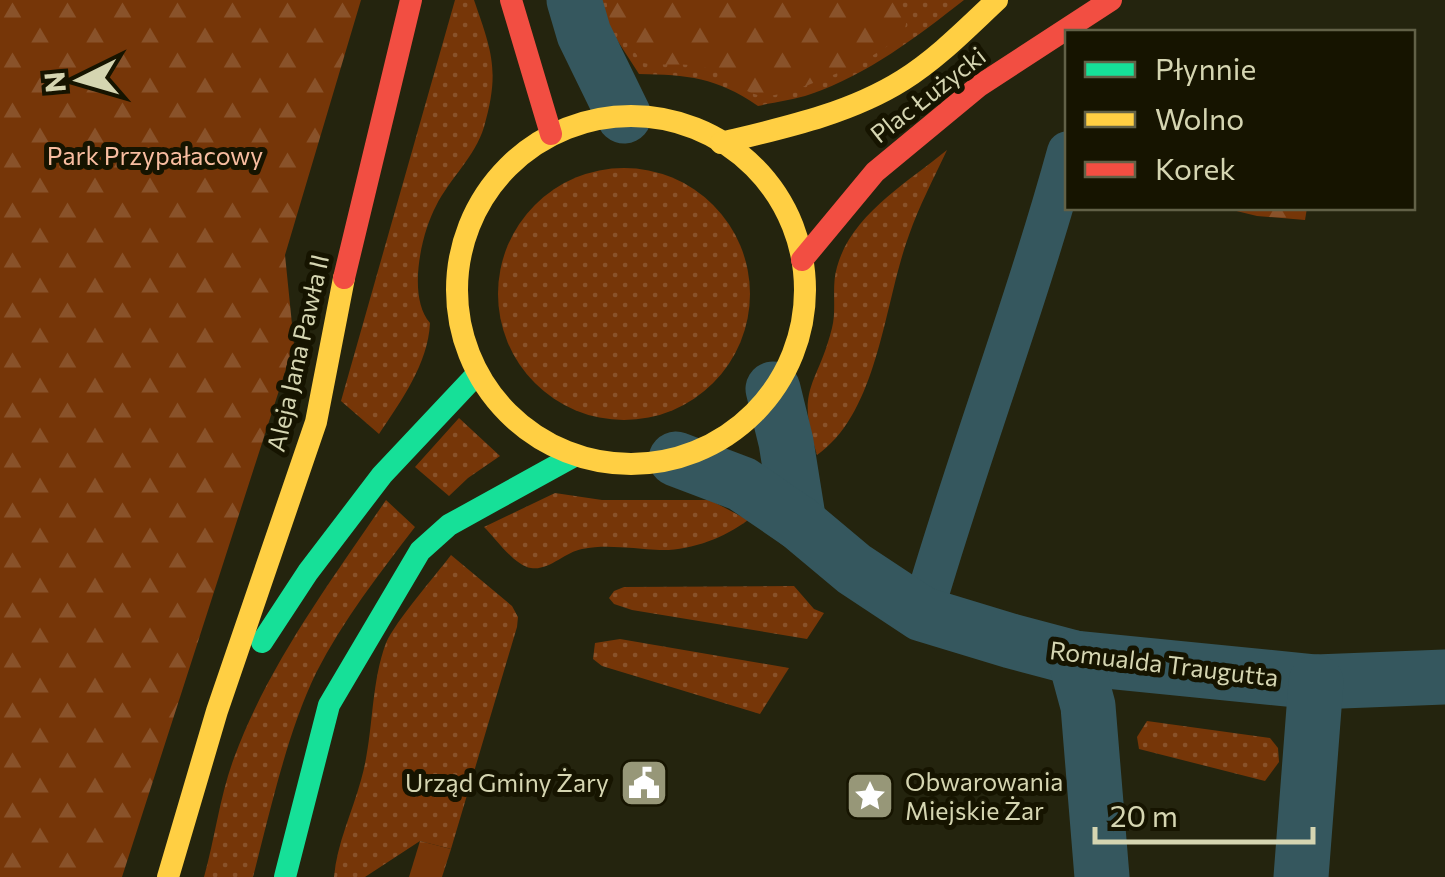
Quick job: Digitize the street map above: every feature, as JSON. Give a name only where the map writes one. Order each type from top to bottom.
[{"type":"street","name":"Aleja Jana Pawła II","points":[[168,877],[217,712],[316,422],[350,250],[411,0]]},
{"type":"street","points":[[511,0],[550,134]]},
{"type":"street","points":[[574,0],[584,34],[624,116]]},
{"type":"street","name":"Plac Łużycki","points":[[721,143],[831,112],[886,90],[953,42],[998,0]]},
{"type":"street","name":"Plac Łużycki","points":[[1073,30],[1097,16]]},
{"type":"street","name":"Plac Łużycki","points":[[802,260],[875,172],[979,86],[1065,35]]},
{"type":"street","points":[[624,116],[690,126],[740,153],[778,195],[800,245],[805,300],[794,353],[767,401],[726,438],[676,460],[624,466],[574,456],[535,437],[502,409],[477,374],[458,321],[458,266],[474,212],[506,168],[550,134],[592,119],[624,116]]},
{"type":"street","name":"Aleja Jana Pawła II","points":[[217,712],[308,572],[360,503],[477,374]]},
{"type":"street","points":[[773,389],[799,522]]},
{"type":"street","points":[[284,877],[329,705],[420,551],[449,524],[574,456]]},
{"type":"street","name":"Romualda Traugutta","points":[[676,460],[742,484],[799,522],[854,569],[922,614],[1075,658],[1316,682],[1445,677]]},
{"type":"street","points":[[1075,658],[1088,706],[1102,877]]},
{"type":"street","points":[[1301,877],[1316,682]]},
{"type":"lane","points":[[922,614],[1065,163]]},
{"type":"green space","name":"Park Przypałacowy","points":[[0,0],[361,0],[285,255],[294,344],[122,877],[0,877]]},
{"type":"green space","points":[[455,0],[474,0],[492,62],[492,91],[480,138],[430,218],[418,282],[423,312],[430,323],[428,338],[412,382],[379,434],[341,401]]},
{"type":"green space","points":[[597,0],[964,0],[910,41],[852,76],[805,96],[758,106],[715,83],[639,74],[608,26]]},
{"type":"green space","points":[[606,0],[896,0],[906,24],[883,49],[843,71],[768,96],[746,90],[704,67],[643,63],[610,20]]},
{"type":"green space","points":[[947,150],[909,235],[867,384],[838,436],[817,455],[808,400],[832,328],[835,275],[844,248],[883,201]]},
{"type":"green space","points":[[624,168],[672,177],[713,205],[741,246],[750,294],[741,342],[713,383],[672,411],[624,420],[576,411],[535,383],[507,342],[498,294],[507,246],[535,205],[576,177]]},
{"type":"green space","points":[[1232,210],[1307,210],[1305,220]]},
{"type":"green space","points":[[459,418],[500,456],[449,496],[415,467]]},
{"type":"green space","points":[[555,493],[602,500],[710,500],[748,520],[695,546],[660,550],[592,548],[576,551],[544,567],[525,566],[484,527]]},
{"type":"green space","points":[[386,500],[415,527],[350,616],[316,673],[288,747],[253,877],[204,877],[234,758],[264,690],[302,624]]},
{"type":"green space","points":[[451,555],[512,606],[518,617],[451,849],[420,841],[365,877],[334,877],[365,763],[377,676],[386,643]]},
{"type":"green space","points":[[794,586],[814,609],[824,613],[807,639],[632,610],[614,604],[609,598],[624,587]]},
{"type":"green space","points":[[620,639],[789,668],[760,714],[602,666],[593,659],[595,643]]},
{"type":"green space","points":[[1147,721],[1270,738],[1278,748],[1279,762],[1265,781],[1139,749],[1137,737]]},
{"type":"green space","points":[[420,841],[451,849],[442,877],[409,877]]},
{"type":"traffic: fast","points":[[262,642],[308,572],[382,475],[477,374]]},
{"type":"traffic: fast","points":[[285,877],[329,705],[420,551],[449,525],[574,456]]},
{"type":"traffic: slow","points":[[721,143],[815,119],[882,92],[928,62],[997,0]]},
{"type":"traffic: slow","points":[[631,116],[698,129],[754,167],[792,223],[805,290],[792,357],[754,413],[698,451],[631,464],[564,451],[508,413],[470,357],[457,290],[470,223],[508,167],[564,129],[631,116]]},
{"type":"traffic: slow","points":[[168,877],[217,711],[316,422],[344,278]]},
{"type":"traffic: jam","points":[[344,278],[411,0]]},
{"type":"traffic: jam","points":[[511,0],[551,134]]},
{"type":"traffic: jam","points":[[802,260],[875,172],[979,86],[1111,0]]},
{"type":"place","name":"Urząd Gminy Żary","points":[[644,783]]},
{"type":"place","name":"Obwarowania Miejskie Żar","points":[[870,796]]}]
